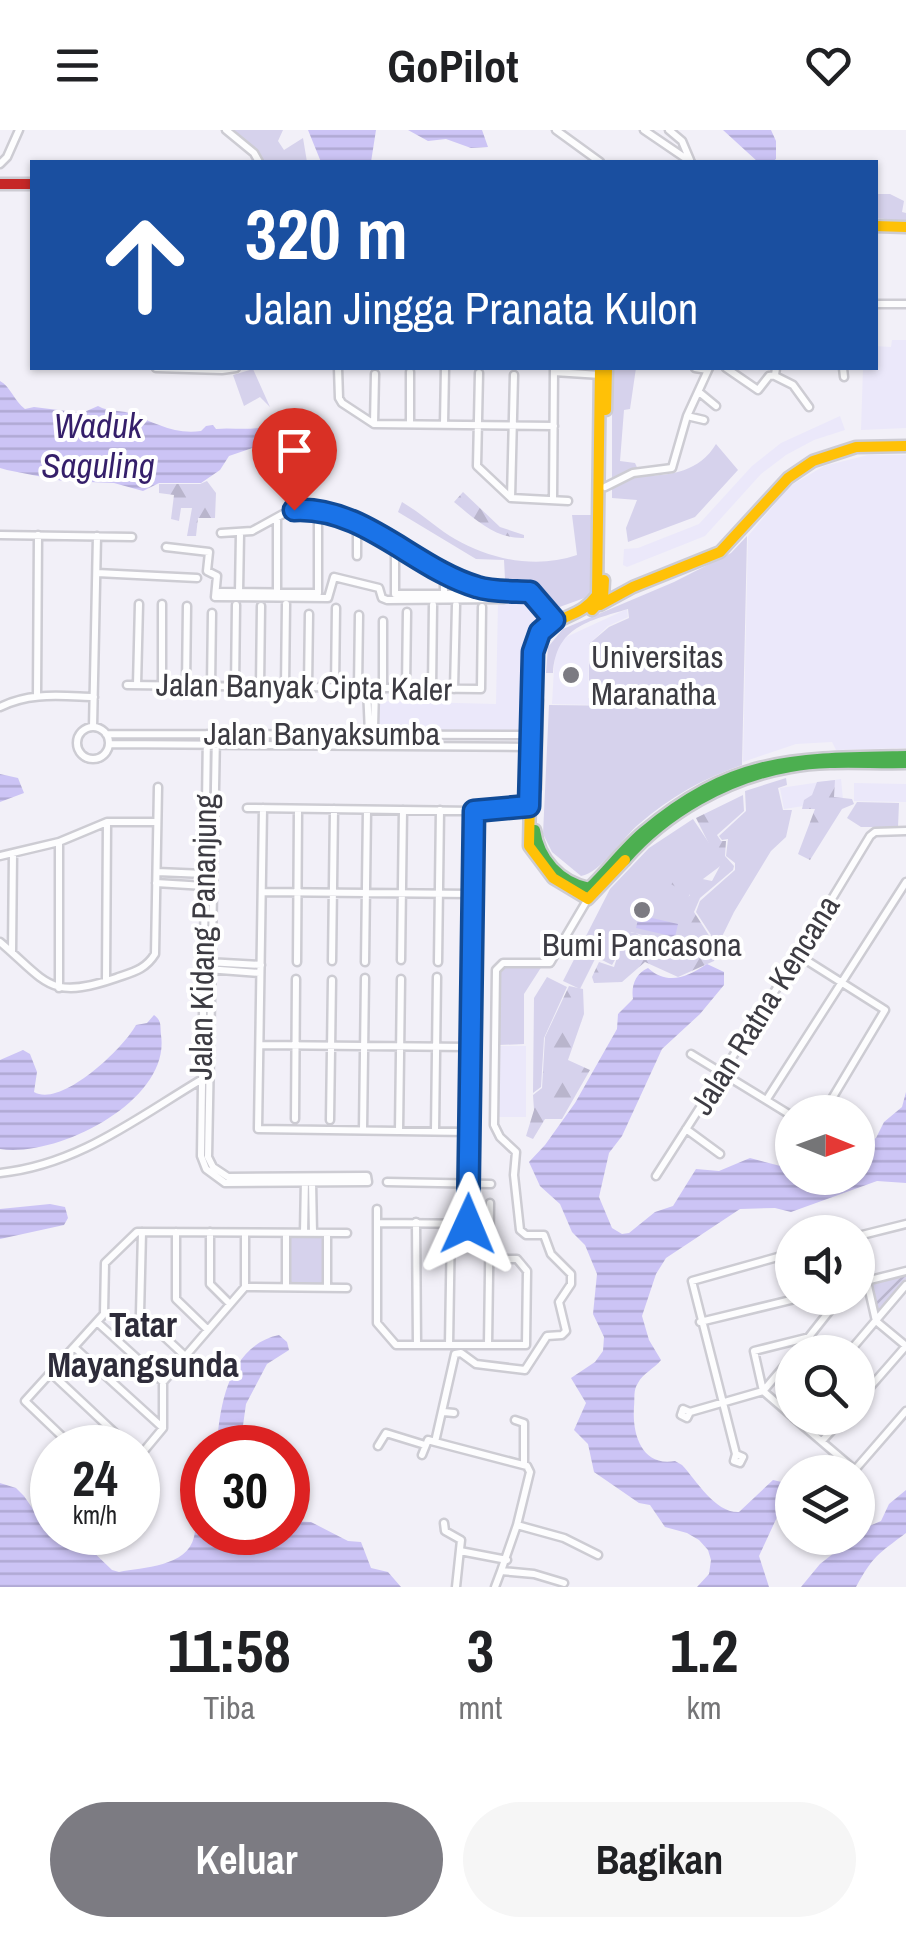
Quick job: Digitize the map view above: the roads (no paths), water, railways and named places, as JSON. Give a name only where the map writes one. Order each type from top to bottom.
[{"type":"street","points":[[0,164],[18,130]]},
{"type":"street","points":[[226,130],[258,160]]},
{"type":"street","points":[[556,130],[597,160]]},
{"type":"street","points":[[644,130],[688,160]]},
{"type":"street","points":[[669,130],[682,140],[690,160]]},
{"type":"street","points":[[0,186],[30,186]]},
{"type":"street","points":[[878,226],[906,227]]},
{"type":"street","points":[[878,304],[906,304]]},
{"type":"street","points":[[338,370],[342,403],[374,424],[554,426]]},
{"type":"street","points":[[444,424],[445,370]]},
{"type":"street","points":[[553,498],[554,370],[604,370]]},
{"type":"street","points":[[585,899],[535,859],[529,846],[533,652],[540,632],[592,604],[601,582],[604,370]]},
{"type":"street","points":[[597,607],[603,598],[604,370]]},
{"type":"street","points":[[605,487],[633,473],[672,468],[687,416],[708,370]]},
{"type":"street","points":[[729,370],[757,390],[775,371],[809,407]]},
{"type":"street","points":[[843,370],[844,377]]},
{"type":"street","points":[[410,372],[410,424]]},
{"type":"street","points":[[479,373],[476,464],[512,498],[568,500]]},
{"type":"street","points":[[374,424],[375,374]]},
{"type":"street","points":[[512,498],[514,375]]},
{"type":"street","points":[[699,392],[716,406]]},
{"type":"street","points":[[687,416],[704,420]]},
{"type":"street","points":[[556,622],[724,550],[788,478],[813,461],[856,447],[906,446]]},
{"type":"street","points":[[221,533],[240,534],[294,510],[318,512],[357,523],[490,594]]},
{"type":"street","points":[[220,592],[318,593],[318,512]]},
{"type":"street","points":[[277,592],[278,516]]},
{"type":"street","points":[[357,523],[357,556]]},
{"type":"street","points":[[0,534],[132,537]]},
{"type":"street","points":[[239,592],[240,534]]},
{"type":"street","points":[[37,696],[38,536]]},
{"type":"street","points":[[93,726],[97,536]]},
{"type":"street","points":[[395,543],[395,594],[530,592],[556,622]]},
{"type":"street","points":[[166,548],[209,552],[207,571],[217,576],[215,596],[328,598],[334,578],[379,588],[382,598],[387,600],[504,598],[518,592]]},
{"type":"street","points":[[444,571],[444,594]]},
{"type":"street","points":[[96,573],[197,578]]},
{"type":"street","points":[[601,582],[633,586]]},
{"type":"street","points":[[478,588],[518,592]]},
{"type":"street","points":[[138,685],[139,604]]},
{"type":"street","points":[[162,604],[162,685]]},
{"type":"street","points":[[285,687],[286,604]]},
{"type":"street","points":[[432,688],[433,605]]},
{"type":"street","points":[[454,689],[456,605]]},
{"type":"street","points":[[186,686],[187,606]]},
{"type":"street","points":[[236,606],[236,687]]},
{"type":"street","points":[[260,686],[261,606]]},
{"type":"street","name":"Jalan Banyak Cipta Kaler","points":[[128,685],[481,689],[482,606]]},
{"type":"street","points":[[334,688],[336,608]]},
{"type":"street","points":[[406,688],[407,612]]},
{"type":"street","points":[[210,686],[212,613]]},
{"type":"street","points":[[308,687],[309,614]]},
{"type":"street","points":[[359,615],[371,688]]},
{"type":"street","points":[[370,734],[366,728],[383,621]]},
{"type":"street","points":[[0,707],[37,696],[94,696]]},
{"type":"street","points":[[93,726],[106,734],[109,744],[107,751],[94,760],[80,754],[76,740],[93,726]]},
{"type":"street","name":"Jalan Banyaksumba","points":[[106,734],[370,734],[533,741]]},
{"type":"street","name":"Jalan Kidang Pananjung","points":[[202,1136],[212,734]]},
{"type":"street","name":"Jalan Banyaksumba","points":[[109,744],[533,741]]},
{"type":"street","points":[[585,899],[664,825],[702,800],[741,782],[788,768],[906,759]]},
{"type":"street","points":[[435,1442],[456,1352],[476,1364],[526,1370],[547,1336],[566,1332],[559,1302],[570,1284],[571,1274],[551,1254],[544,1235],[526,1235],[520,1230],[514,1174],[516,1152],[494,1125],[496,970],[504,963],[550,963],[592,886],[622,851],[696,795],[787,760],[906,759]]},
{"type":"street","points":[[0,942],[38,979],[59,988],[88,988],[147,967],[155,954],[158,787]]},
{"type":"street","points":[[246,808],[474,811],[532,807]]},
{"type":"street","points":[[532,807],[540,854],[574,884],[582,888],[592,886]]},
{"type":"street","points":[[263,808],[258,1129],[469,1132]]},
{"type":"street","points":[[297,962],[298,808]]},
{"type":"street","points":[[332,960],[334,809]]},
{"type":"street","points":[[365,962],[367,810]]},
{"type":"street","points":[[401,960],[403,810]]},
{"type":"street","points":[[438,962],[440,810]]},
{"type":"street","points":[[468,1224],[474,811]]},
{"type":"street","points":[[0,856],[60,842],[107,822],[157,822]]},
{"type":"street","points":[[106,981],[107,822]]},
{"type":"street","name":"Jalan Ratna Kencana","points":[[656,1176],[873,833],[906,831]]},
{"type":"street","points":[[59,988],[60,842]]},
{"type":"street","points":[[12,952],[13,854]]},
{"type":"street","points":[[157,872],[208,874]]},
{"type":"street","points":[[767,1098],[906,882]]},
{"type":"street","points":[[156,883],[208,886]]},
{"type":"street","points":[[262,892],[473,894]]},
{"type":"street","points":[[798,955],[883,1008],[885,1013],[834,1095]]},
{"type":"street","points":[[206,966],[260,969]]},
{"type":"street","name":"Jalan Kidang Pananjung","points":[[202,1136],[200,1081],[206,966]]},
{"type":"street","points":[[436,1131],[438,977]]},
{"type":"street","points":[[363,1130],[365,978]]},
{"type":"street","points":[[295,1119],[296,979]]},
{"type":"street","points":[[399,1131],[401,979]]},
{"type":"street","points":[[330,1120],[332,980]]},
{"type":"street","points":[[260,1044],[470,1047]]},
{"type":"street","points":[[691,1054],[775,1104]]},
{"type":"street","points":[[0,1173],[30,1170],[78,1154],[200,1081]]},
{"type":"street","points":[[686,1129],[720,1154]]},
{"type":"street","points":[[202,1136],[206,1169],[225,1183],[367,1176],[370,1179],[309,1179]]},
{"type":"street","points":[[308,1233],[309,1179]]},
{"type":"street","points":[[387,1182],[491,1184]]},
{"type":"street","points":[[488,1345],[490,1203]]},
{"type":"street","points":[[377,1209],[377,1323],[396,1345],[526,1344],[527,1271],[517,1259],[489,1259]]},
{"type":"street","points":[[377,1222],[489,1224]]},
{"type":"street","points":[[416,1222],[416,1344]]},
{"type":"street","points":[[450,1344],[451,1223]]},
{"type":"street","points":[[875,1234],[906,1224]]},
{"type":"street","points":[[50,1425],[24,1401],[104,1314],[105,1264],[137,1232],[347,1233]]},
{"type":"street","points":[[142,1232],[140,1314],[185,1356]]},
{"type":"street","points":[[176,1232],[176,1299],[208,1330]]},
{"type":"street","points":[[210,1232],[210,1284],[230,1304]]},
{"type":"street","points":[[160,1431],[163,1382],[245,1287],[245,1233]]},
{"type":"street","points":[[286,1233],[286,1287]]},
{"type":"street","points":[[327,1233],[327,1287]]},
{"type":"street","points":[[736,1454],[692,1285],[694,1278],[775,1257]]},
{"type":"street","points":[[875,1278],[906,1271]]},
{"type":"street","points":[[864,1335],[906,1285]]},
{"type":"street","points":[[245,1287],[347,1288]]},
{"type":"street","points":[[700,1322],[775,1304]]},
{"type":"street","points":[[875,1315],[876,1321],[906,1346],[875,1382]]},
{"type":"street","points":[[97,1322],[163,1382]]},
{"type":"street","points":[[775,1346],[754,1351],[763,1390],[775,1401]]},
{"type":"street","points":[[74,1348],[163,1428]]},
{"type":"street","points":[[51,1373],[106,1425]]},
{"type":"street","points":[[690,1412],[763,1390],[775,1376]]},
{"type":"street","points":[[868,1455],[906,1411]]},
{"type":"street","points":[[444,1412],[454,1413]]},
{"type":"street","points":[[515,1420],[524,1423],[524,1465]]},
{"type":"street","points":[[378,1446],[386,1432],[426,1445]]},
{"type":"street","points":[[815,1435],[836,1455]]},
{"type":"street","points":[[822,1441],[827,1435]]},
{"type":"street","points":[[422,1455],[428,1440],[524,1465],[530,1472],[507,1560],[495,1587]]},
{"type":"street","points":[[444,1523],[444,1531],[460,1538],[456,1587]]},
{"type":"street","points":[[517,1525],[564,1538],[598,1554]]},
{"type":"street","points":[[460,1551],[507,1560]]},
{"type":"street","points":[[500,1571],[564,1583]]},
{"type":"water","points":[[308,130],[376,130],[371,160],[320,160]]},
{"type":"water","points":[[408,130],[482,130],[488,147],[471,148],[446,139],[428,141]]},
{"type":"water","points":[[723,130],[771,130],[776,141],[776,159],[756,160]]},
{"type":"water","name":"Waduk Saguling","points":[[0,381],[25,409],[82,413],[98,406],[182,431],[201,431],[213,425],[216,429],[263,427],[278,436],[279,444],[229,456],[220,470],[201,483],[159,483],[143,491],[114,483],[63,481],[7,470],[0,468]]},
{"type":"water","points":[[0,774],[18,778],[24,793],[0,802]]},
{"type":"water","points":[[639,915],[678,924],[675,937],[636,928]]},
{"type":"water","points":[[707,964],[724,972],[724,985],[662,1049],[622,1136],[609,1153],[599,1197],[612,1228],[629,1233],[655,1212],[673,1206],[696,1169],[719,1171],[750,1158],[775,1165],[775,1195],[838,1195],[791,1212],[775,1208],[740,1209],[666,1258],[656,1274],[642,1316],[649,1340],[661,1360],[636,1386],[634,1418],[641,1447],[654,1459],[682,1465],[714,1502],[730,1511],[739,1512],[775,1480],[775,1521],[759,1556],[769,1587],[697,1587],[709,1574],[708,1550],[687,1533],[665,1527],[650,1505],[639,1503],[594,1472],[588,1444],[574,1430],[586,1403],[571,1378],[595,1362],[603,1351],[604,1337],[593,1314],[597,1274],[585,1245],[572,1232],[560,1204],[540,1186],[529,1162],[575,1103],[617,1029],[618,1014],[633,999],[637,977],[648,968],[670,978],[692,973]]},
{"type":"water","points":[[154,1015],[160,1026],[159,1059],[148,1082],[129,1102],[79,1134],[51,1144],[0,1149],[0,1060],[23,1050],[30,1054],[37,1072],[34,1092],[60,1092],[90,1074],[136,1025],[147,1023]]},
{"type":"water","points":[[906,1092],[906,1183],[877,1181],[875,1138],[884,1122],[902,1107]]},
{"type":"water","points":[[50,1204],[65,1207],[68,1218],[64,1225],[0,1239],[0,1209]]},
{"type":"water","points":[[279,1335],[289,1350],[267,1364],[246,1404],[243,1425],[220,1425],[230,1379],[238,1364],[262,1341]]},
{"type":"water","points":[[0,1483],[16,1488],[30,1505],[30,1555],[96,1555],[119,1572],[182,1555],[310,1555],[311,1522],[348,1541],[361,1542],[371,1568],[388,1572],[401,1587],[0,1587]]},
{"type":"water","points":[[906,1490],[906,1533],[877,1556],[856,1587],[801,1587],[831,1555],[875,1555],[875,1524],[881,1521],[889,1504]]},
{"type":"place","name":"Universitas Maranatha","points":[[571,675]]},
{"type":"place","name":"Bumi Pancasona","points":[[642,910]]},
{"type":"district","name":"Tatar Mayangsunda","points":[[143,1345]]}]
